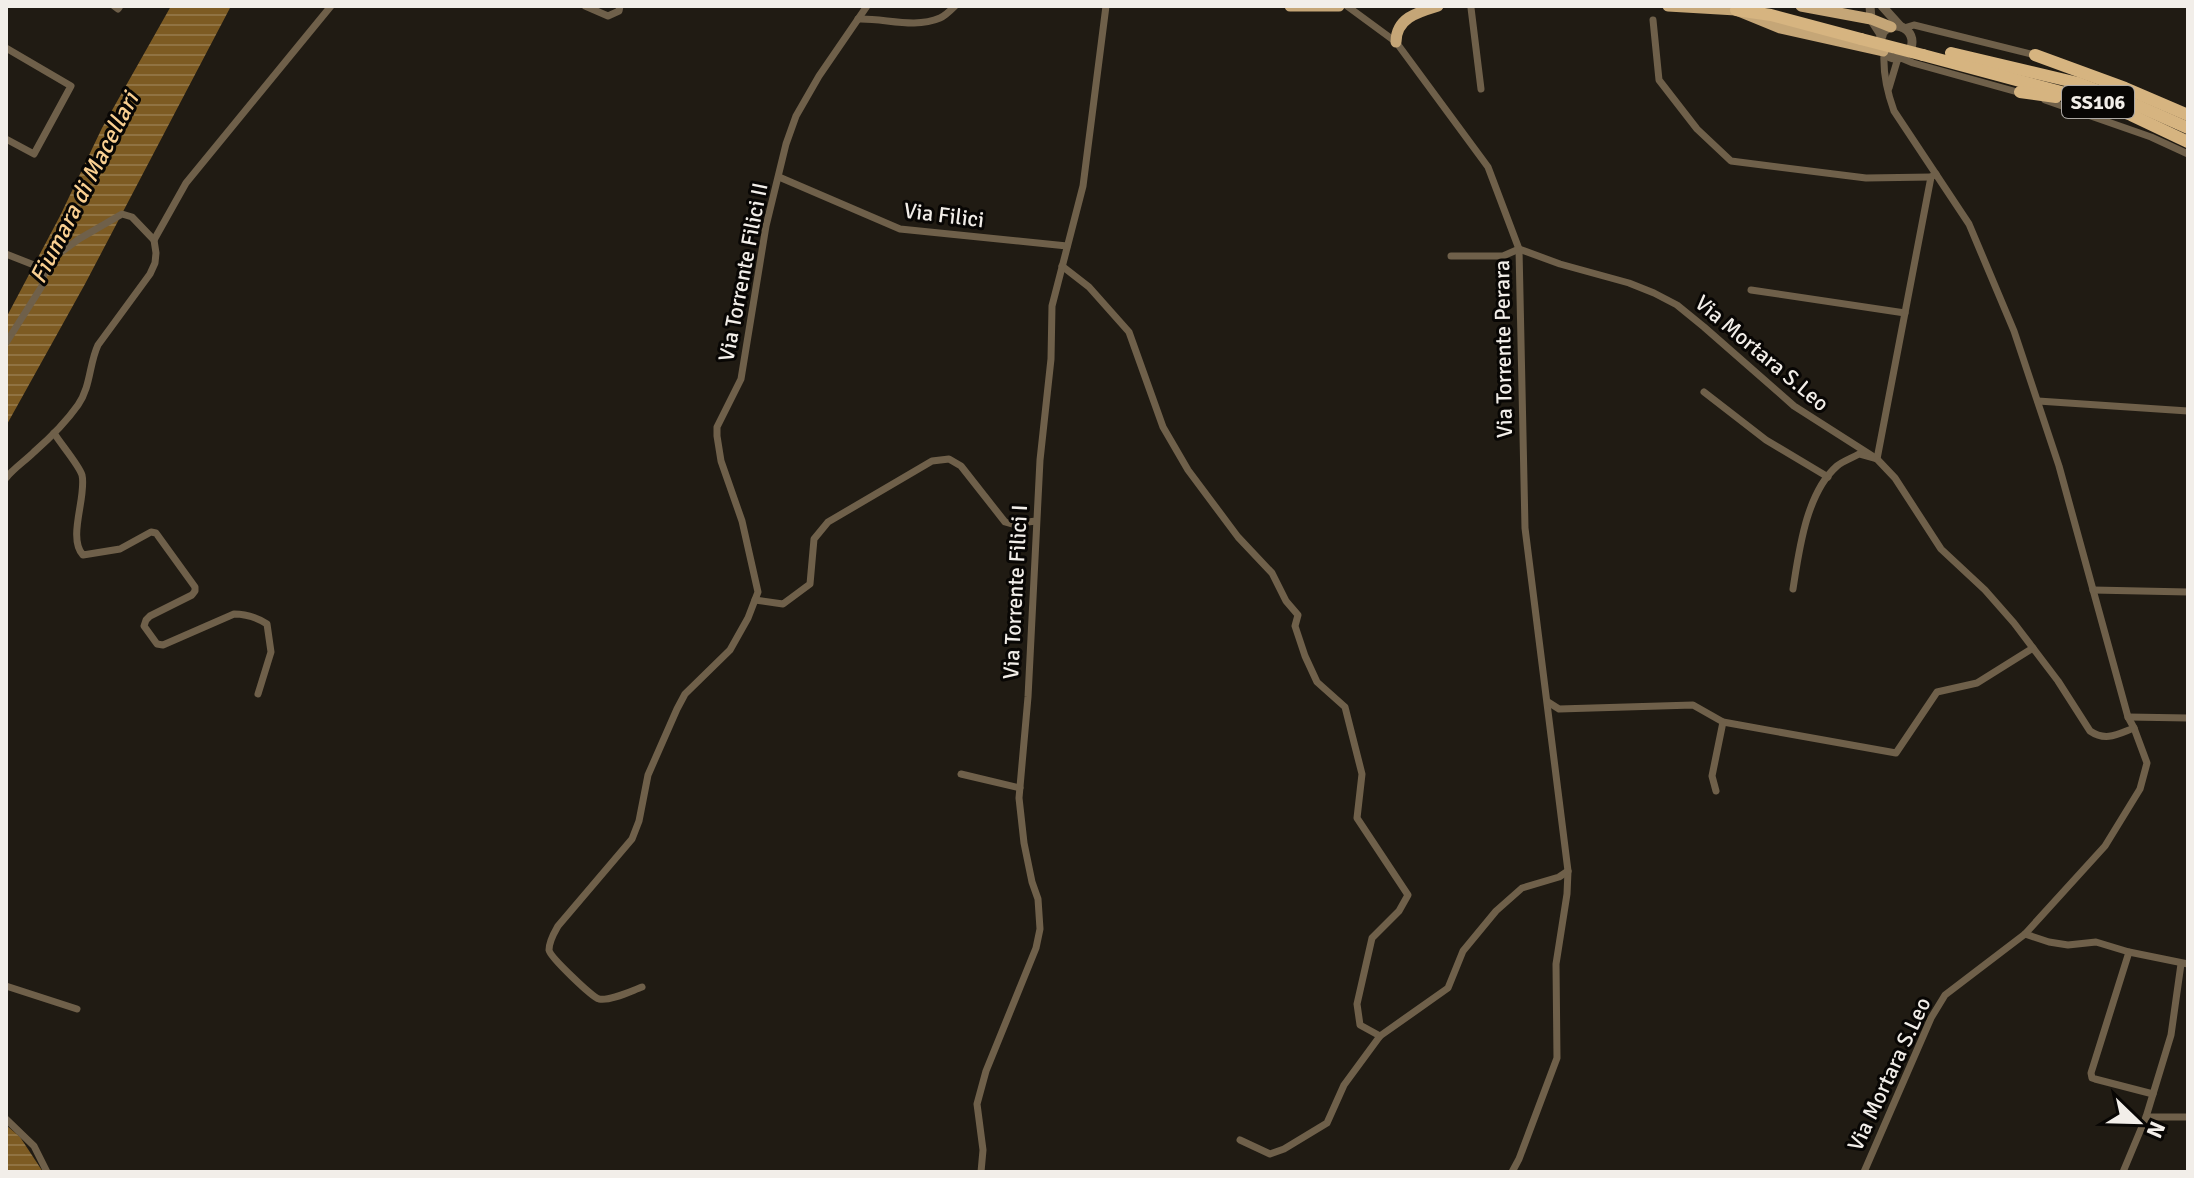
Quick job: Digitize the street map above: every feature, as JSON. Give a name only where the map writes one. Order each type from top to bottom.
[{"type":"highway","name":"SS106","points":[[1757,6],[1862,36]]},
{"type":"highway","name":"SS106","points":[[1736,10],[1771,15],[2078,83],[2188,128]]},
{"type":"highway","name":"SS106","points":[[1924,51],[2095,101],[2188,142]]},
{"type":"highway","points":[[2035,55],[2188,115]]},
{"type":"highway","points":[[2020,92],[2095,101]]},
{"type":"main road","points":[[1290,6],[1339,6]]},
{"type":"main road","points":[[1396,37],[1401,23],[1409,17],[1438,6]]},
{"type":"main road","name":"SS106","points":[[1668,6],[1736,10]]},
{"type":"main road","points":[[1801,6],[1899,27]]},
{"type":"main road","points":[[1736,10],[1780,28],[1884,52]]},
{"type":"street","points":[[114,6],[118,9],[120,6]]},
{"type":"street","points":[[154,240],[186,183],[331,6]]},
{"type":"street","points":[[585,6],[608,16],[619,11],[620,6]]},
{"type":"street","name":"Via Torrente Filici II","points":[[755,600],[758,592],[749,549],[721,461],[717,427],[741,379],[766,226],[786,144],[796,116],[819,76],[867,6]]},
{"type":"street","points":[[858,19],[912,24],[941,18],[943,10],[955,6]]},
{"type":"street","name":"Via Torrente Filici I","points":[[981,1172],[983,1150],[977,1104],[986,1071],[1036,948],[1040,929],[1038,899],[1024,843],[1020,788],[1028,697],[1040,460],[1051,359],[1052,306],[1083,186],[1106,6]]},
{"type":"street","name":"Via Torrente Perara","points":[[1347,6],[1396,37],[1468,143],[1488,167],[1519,249],[1525,528],[1568,871],[1556,964],[1557,1058],[1512,1172]]},
{"type":"street","points":[[1870,6],[1871,19],[1882,36]]},
{"type":"street","points":[[1882,6],[1911,36],[1912,44],[1910,51],[1900,58],[1888,94]]},
{"type":"street","points":[[1471,8],[1481,89]]},
{"type":"street","points":[[1653,20],[1659,80],[1697,129],[1731,161],[1866,178],[1933,176],[1877,459],[1859,454],[1837,466],[1816,492],[1799,550],[1793,589]]},
{"type":"street","points":[[2035,55],[1914,25],[1899,27],[1882,36],[1880,42],[1884,52],[1891,57],[2020,92],[2110,122],[2188,154]]},
{"type":"street","points":[[6,48],[71,86],[34,154],[6,139]]},
{"type":"street","name":"Via Mortara S.Leo","points":[[1864,1172],[1931,1018],[1945,995],[2025,934],[2105,846],[2140,789],[2147,763],[2128,717],[2059,466],[2014,331],[1969,224],[1933,176],[1894,111],[1888,94],[1884,52]]},
{"type":"street","name":"Via Filici","points":[[779,177],[900,229],[1067,246]]},
{"type":"street","points":[[6,254],[34,265],[45,264],[79,239],[122,214],[132,217],[154,240],[156,253],[150,274],[98,345],[92,357],[85,393],[77,406],[54,433],[6,478]]},
{"type":"street","points":[[1451,256],[1503,256],[1519,249]]},
{"type":"street","name":"Via Mortara S.Leo","points":[[1519,249],[1629,283],[1677,305],[1794,406],[1877,459],[1895,478],[1941,549],[1985,590],[2014,623],[2090,731],[2096,736],[2108,738],[2134,728]]},
{"type":"street","points":[[6,343],[42,286],[45,264]]},
{"type":"street","points":[[1062,266],[1089,287],[1129,332],[1163,427],[1188,470],[1238,537],[1272,573],[1286,601],[1298,615],[1295,626],[1317,682],[1345,707],[1362,774],[1357,818],[1408,895],[1399,911],[1372,938],[1357,1004],[1360,1025],[1380,1036]]},
{"type":"street","points":[[1751,290],[1905,313]]},
{"type":"street","points":[[1704,392],[1766,440],[1828,477]]},
{"type":"street","points":[[2038,401],[2188,411]]},
{"type":"street","points":[[54,433],[82,477],[77,523],[79,551],[90,555],[120,549],[151,532],[160,536],[195,591],[150,616],[144,626],[157,644],[163,645],[234,614],[245,614],[267,624],[271,652],[258,694]]},
{"type":"street","points":[[642,987],[598,999],[554,960],[549,952],[551,937],[632,839],[639,821],[648,775],[677,709],[685,694],[730,650],[755,600],[783,604],[810,584],[814,539],[828,522],[932,461],[949,459],[961,466],[1005,522],[1036,521]]},
{"type":"street","points":[[2093,590],[2188,592]]},
{"type":"street","points":[[1548,702],[1559,709],[1693,705],[1723,722],[1896,753],[1937,692],[1977,683],[2033,648]]},
{"type":"street","points":[[2128,717],[2188,718]]},
{"type":"street","points":[[1716,791],[1712,776],[1723,722]]},
{"type":"street","points":[[961,774],[1020,788]]},
{"type":"street","points":[[1240,1140],[1270,1154],[1327,1123],[1344,1085],[1380,1036],[1448,988],[1463,951],[1496,911],[1522,888],[1559,877],[1568,871]]},
{"type":"street","points":[[2025,934],[2068,945],[2096,942],[2184,964],[2171,1035],[2146,1117],[2123,1172]]},
{"type":"street","points":[[2129,952],[2091,1073],[2092,1078],[2153,1094]]},
{"type":"street","points":[[6,986],[77,1009]]},
{"type":"street","points":[[2146,1117],[2188,1117]]},
{"type":"street","points":[[6,1119],[34,1146],[47,1172]]},
{"type":"water","name":"Fiumara di Macellari","points":[[171,6],[231,6],[85,284],[6,426],[6,318],[102,128]]},
{"type":"water","points":[[6,1125],[20,1137],[43,1172],[6,1172]]}]
